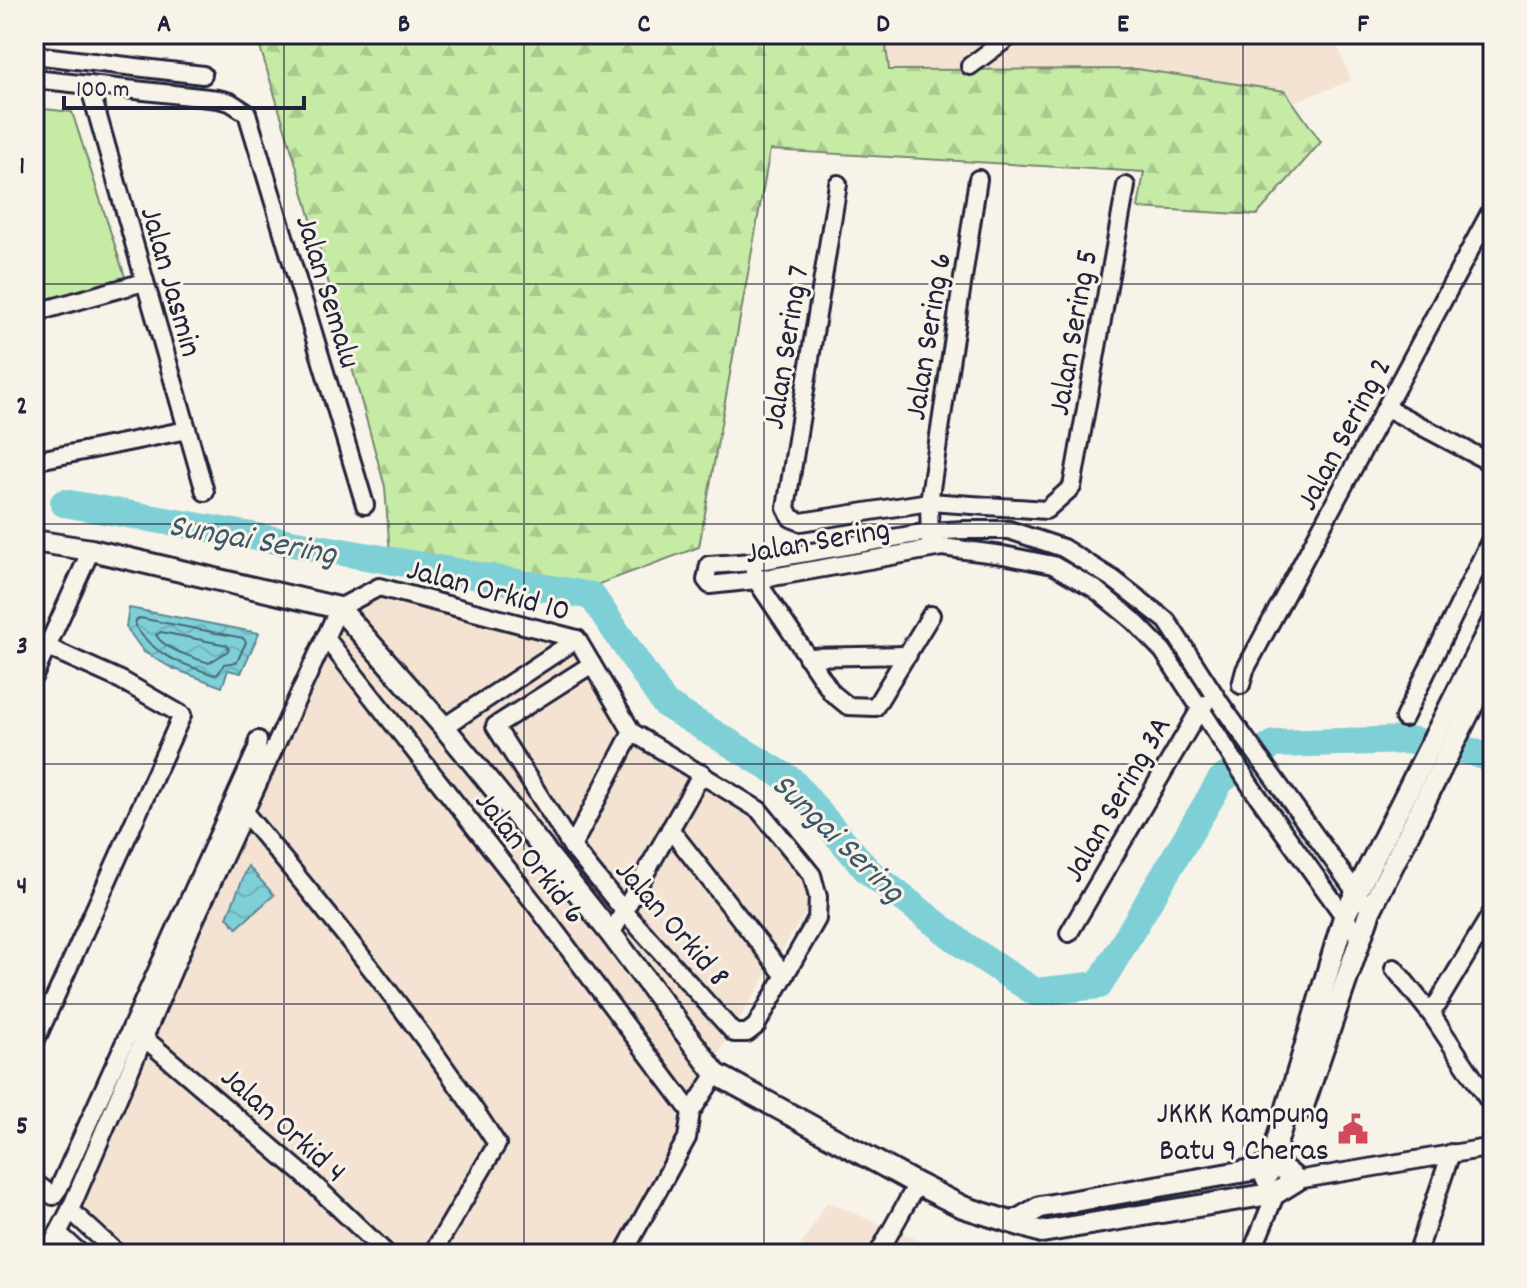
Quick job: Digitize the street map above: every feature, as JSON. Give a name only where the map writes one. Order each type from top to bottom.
[{"type":"street","points":[[970,66],[1013,34]]},
{"type":"street","points":[[34,55],[203,75]]},
{"type":"street","points":[[34,79],[89,85]]},
{"type":"street","name":"Jalan Semalu","points":[[89,85],[230,102],[247,113],[365,505]]},
{"type":"street","name":"Jalan Jasmin","points":[[89,85],[205,492]]},
{"type":"street","name":"Jalan Sering 6","points":[[929,540],[929,502],[978,179]]},
{"type":"street","name":"Jalan Sering 7","points":[[838,184],[786,508],[791,518],[801,522],[929,502]]},
{"type":"street","name":"Jalan Sering 5","points":[[929,502],[1046,510],[1072,487],[1126,186]]},
{"type":"street","name":"Jalan Sering 2","points":[[1241,685],[1245,670],[1493,207]]},
{"type":"street","points":[[34,313],[144,282]]},
{"type":"street","points":[[1387,408],[1493,464]]},
{"type":"street","points":[[34,461],[187,430]]},
{"type":"street","name":"Jalan Sering","points":[[1356,893],[1219,701],[1167,621],[1113,579],[1063,548],[1009,530],[709,565],[706,580],[710,585],[756,580],[929,540],[1053,565],[1095,589],[1134,621],[1163,651],[1252,788],[1359,937]]},
{"type":"street","points":[[1404,718],[1493,535]]},
{"type":"street","points":[[34,541],[91,550],[339,608],[444,727],[521,821],[716,1074],[963,1207],[1042,1232],[1269,1194],[1283,1172],[1344,917],[1433,761],[1458,711],[1493,621]]},
{"type":"street","points":[[34,676],[91,550]]},
{"type":"street","points":[[753,562],[756,580],[832,693],[848,706],[875,707],[931,615]]},
{"type":"street","name":"Jalan Orkid 10","points":[[339,608],[379,587],[577,639],[632,732],[759,810],[812,875],[818,897],[817,919],[756,1026],[747,1033],[734,1033]]},
{"type":"street","points":[[47,1254],[70,1210],[143,1037],[339,608]]},
{"type":"street","name":"Jalan Orkid 6","points":[[325,637],[535,904],[691,1112]]},
{"type":"street","points":[[444,727],[577,639]]},
{"type":"street","points":[[34,1044],[182,715],[121,680],[47,647]]},
{"type":"street","points":[[807,657],[908,655]]},
{"type":"street","name":"Jalan Orkid 8","points":[[592,664],[495,726],[572,847],[624,911],[734,1033]]},
{"type":"street","points":[[1458,711],[1493,664]]},
{"type":"street","name":"Jalan Sering 3A","points":[[1069,933],[1202,712],[1219,701]]},
{"type":"street","points":[[572,847],[632,732]]},
{"type":"street","points":[[34,1182],[53,1196],[59,1188],[173,941],[257,749],[258,740]]},
{"type":"street","points":[[1251,1254],[1265,1219],[1269,1194],[1283,1172],[1359,937],[1433,761]]},
{"type":"street","points":[[611,934],[702,773]]},
{"type":"street","points":[[521,821],[547,805]]},
{"type":"street","points":[[245,813],[312,893],[449,1071],[497,1144],[432,1254]]},
{"type":"street","points":[[670,829],[785,976]]},
{"type":"street","points":[[1356,893],[1370,911]]},
{"type":"street","points":[[1431,1014],[1493,911]]},
{"type":"street","points":[[1394,968],[1431,1014],[1493,1107]]},
{"type":"street","name":"Jalan Orkid 4","points":[[143,1037],[304,1175],[387,1254]]},
{"type":"street","points":[[623,1254],[687,1138],[691,1112],[716,1074]]},
{"type":"street","points":[[1014,1222],[1040,1207],[1283,1172],[1492,1149]]},
{"type":"street","points":[[1417,1254],[1451,1153]]},
{"type":"street","points":[[878,1254],[917,1184]]},
{"type":"street","points":[[70,1210],[118,1254]]},
{"type":"street","points":[[58,1233],[81,1254]]},
{"type":"shaded area","points":[[792,34],[1333,34],[1351,81],[1293,102],[1285,91],[1137,69],[889,70]]},
{"type":"shaded area","points":[[378,595],[574,647],[624,734],[755,813],[808,878],[813,900],[684,1109],[678,1143],[615,1254],[126,1254],[76,1209],[338,622],[349,610]]},
{"type":"shaded area","points":[[827,1202],[952,1254],[796,1254]]},
{"type":"green space","points":[[256,34],[792,34],[885,38],[889,70],[1137,69],[1285,91],[1321,142],[1257,215],[1138,208],[1144,172],[770,150],[699,547],[591,587],[390,554],[385,487],[294,158]]},
{"type":"green space","points":[[34,108],[72,112],[126,280],[34,303]]},
{"type":"water","points":[[129,608],[259,633],[241,673],[228,670],[222,687],[172,668],[144,652],[126,627]]},
{"type":"water","points":[[248,866],[274,895],[237,928],[227,917]]},
{"type":"waterway","name":"Sungai Sering","points":[[64,503],[592,596],[665,704],[791,780],[868,871],[965,946],[1035,992],[1099,985],[1221,780],[1274,744],[1409,740],[1473,752],[1493,760]]},
{"type":"place","name":"JKKK Kampung Batu 9 Cheras","points":[[1353,1129]]}]
